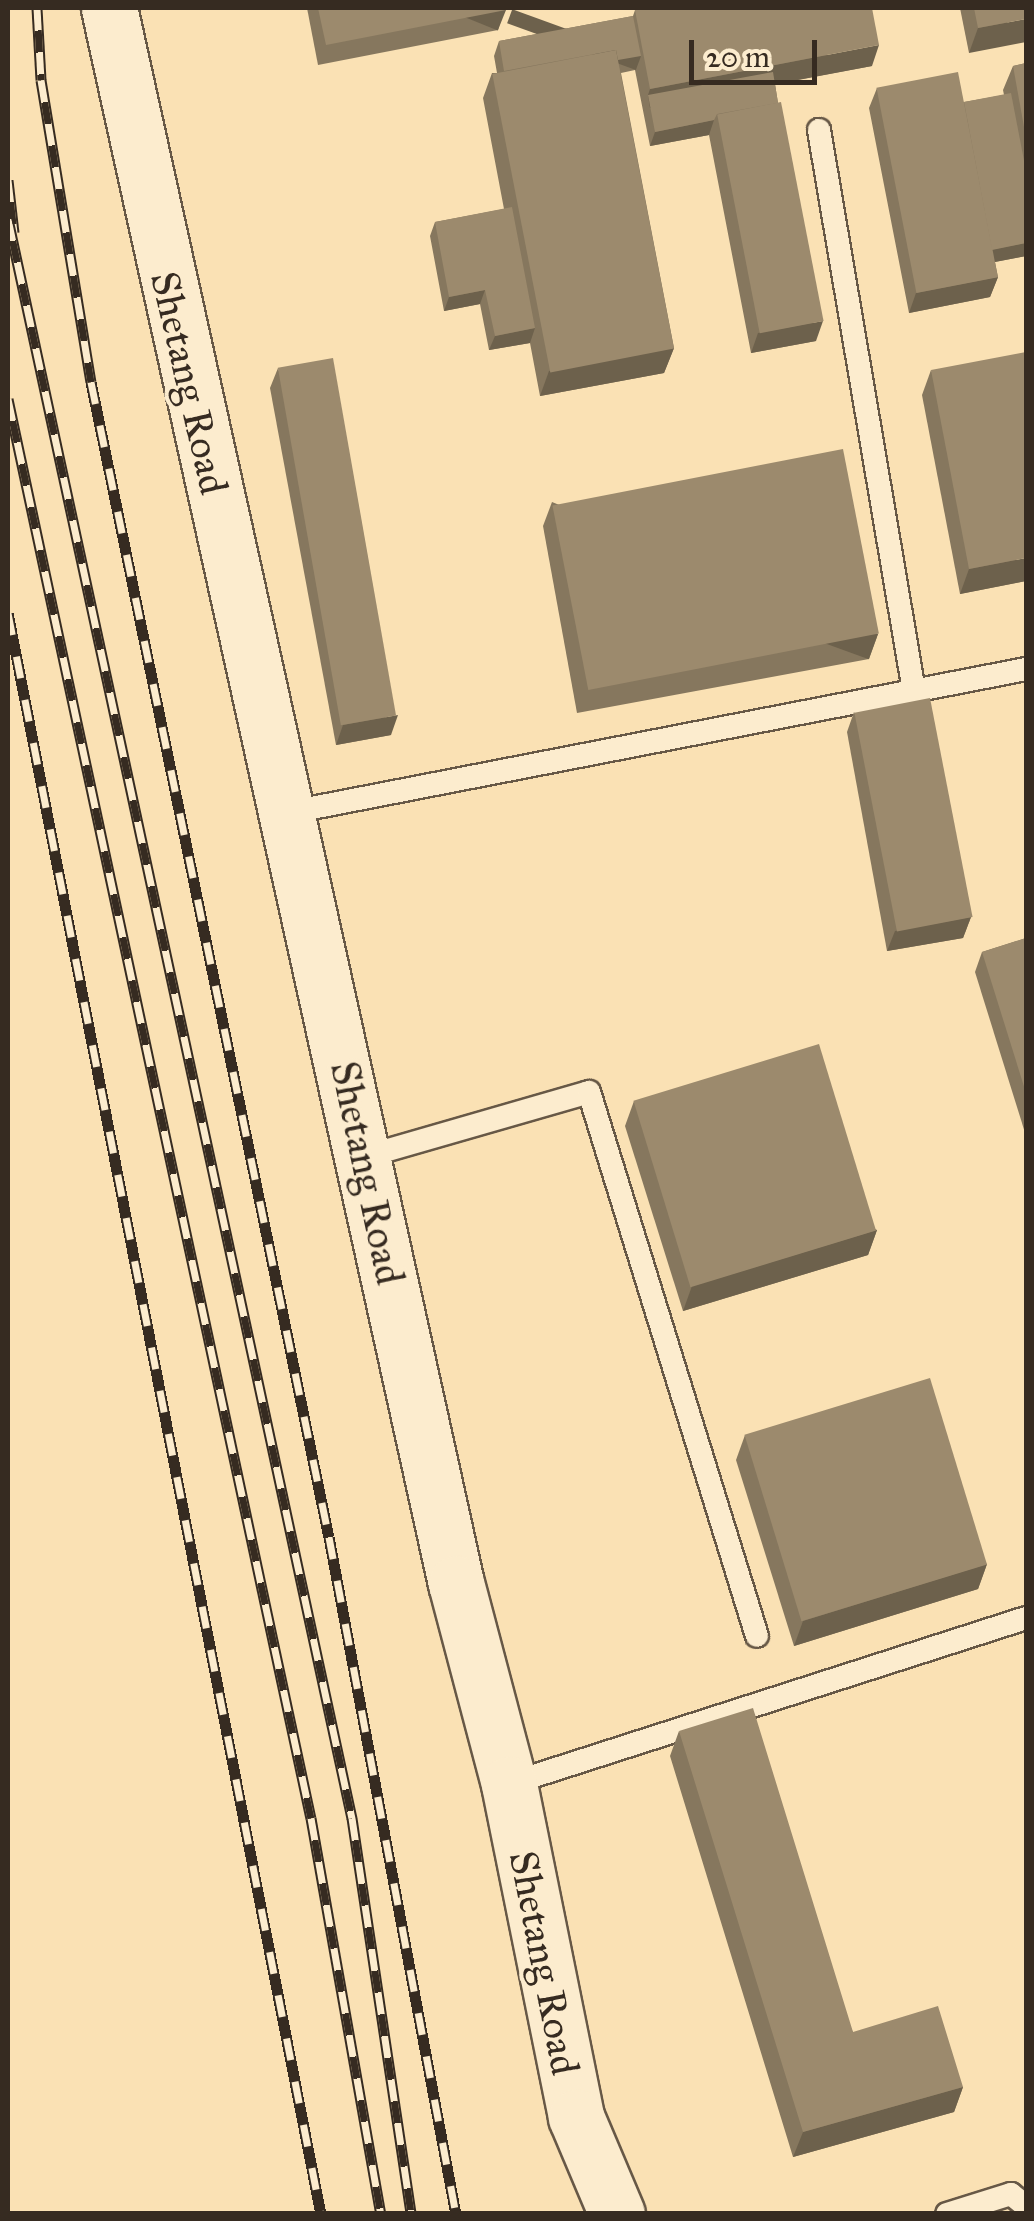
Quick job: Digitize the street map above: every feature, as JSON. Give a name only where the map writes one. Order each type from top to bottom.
[{"type":"main road","name":"Shetang Road","points":[[88,8],[131,127]]},
{"type":"main road","name":"Shetang Road","points":[[109,8],[131,127],[364,1157],[456,1583],[509,1784],[576,2117],[616,2214]]},
{"type":"lane","points":[[819,130],[914,691]]},
{"type":"lane","points":[[286,813],[1026,670]]},
{"type":"lane","points":[[364,1157],[589,1092],[757,1636]]},
{"type":"lane","points":[[509,1784],[1026,1618]]},
{"type":"lane","points":[[947,2214],[1011,2194],[1026,2206]]},
{"type":"building","points":[[318,8],[505,8],[506,10],[326,45]]},
{"type":"building","points":[[872,8],[879,45],[650,89],[635,10]]},
{"type":"building","points":[[974,8],[1026,8],[1026,19],[978,28]]},
{"type":"building","points":[[633,16],[641,56],[618,60],[616,50],[504,71],[499,41]]},
{"type":"building","points":[[616,50],[674,348],[550,372],[492,74]]},
{"type":"building","points":[[1026,63],[1026,138],[1013,66]]},
{"type":"building","points":[[773,72],[778,103],[717,114],[714,120],[655,132],[648,95]]},
{"type":"building","points":[[958,72],[998,277],[916,293],[877,88]]},
{"type":"building","points":[[1011,93],[1026,171],[1026,243],[992,250],[964,102]]},
{"type":"building","points":[[781,102],[824,321],[760,333],[717,114]]},
{"type":"building","points":[[512,207],[535,328],[495,336],[485,290],[449,297],[435,222]]},
{"type":"building","points":[[1026,352],[1026,558],[969,569],[931,370]]},
{"type":"building","points":[[333,358],[396,715],[341,725],[278,368]]},
{"type":"building","points":[[843,449],[879,634],[588,690],[552,505]]},
{"type":"building","points":[[930,698],[973,917],[897,932],[854,713]]},
{"type":"building","points":[[1026,938],[1026,1093],[982,952]]},
{"type":"building","points":[[819,1044],[876,1230],[690,1287],[633,1101]]},
{"type":"building","points":[[930,1378],[987,1564],[801,1621],[744,1435]]},
{"type":"building","points":[[753,1708],[853,2032],[938,2006],[963,2087],[803,2132],[679,1731]]},
{"type":"railway","points":[[37,8],[41,80],[91,382],[329,1537],[456,2214]]},
{"type":"railway","points":[[8,180],[14,233]]},
{"type":"railway","points":[[8,219],[352,1818],[411,2214]]},
{"type":"railway","points":[[8,399],[311,1818],[381,2214]]},
{"type":"railway","points":[[8,613],[321,2214]]}]
